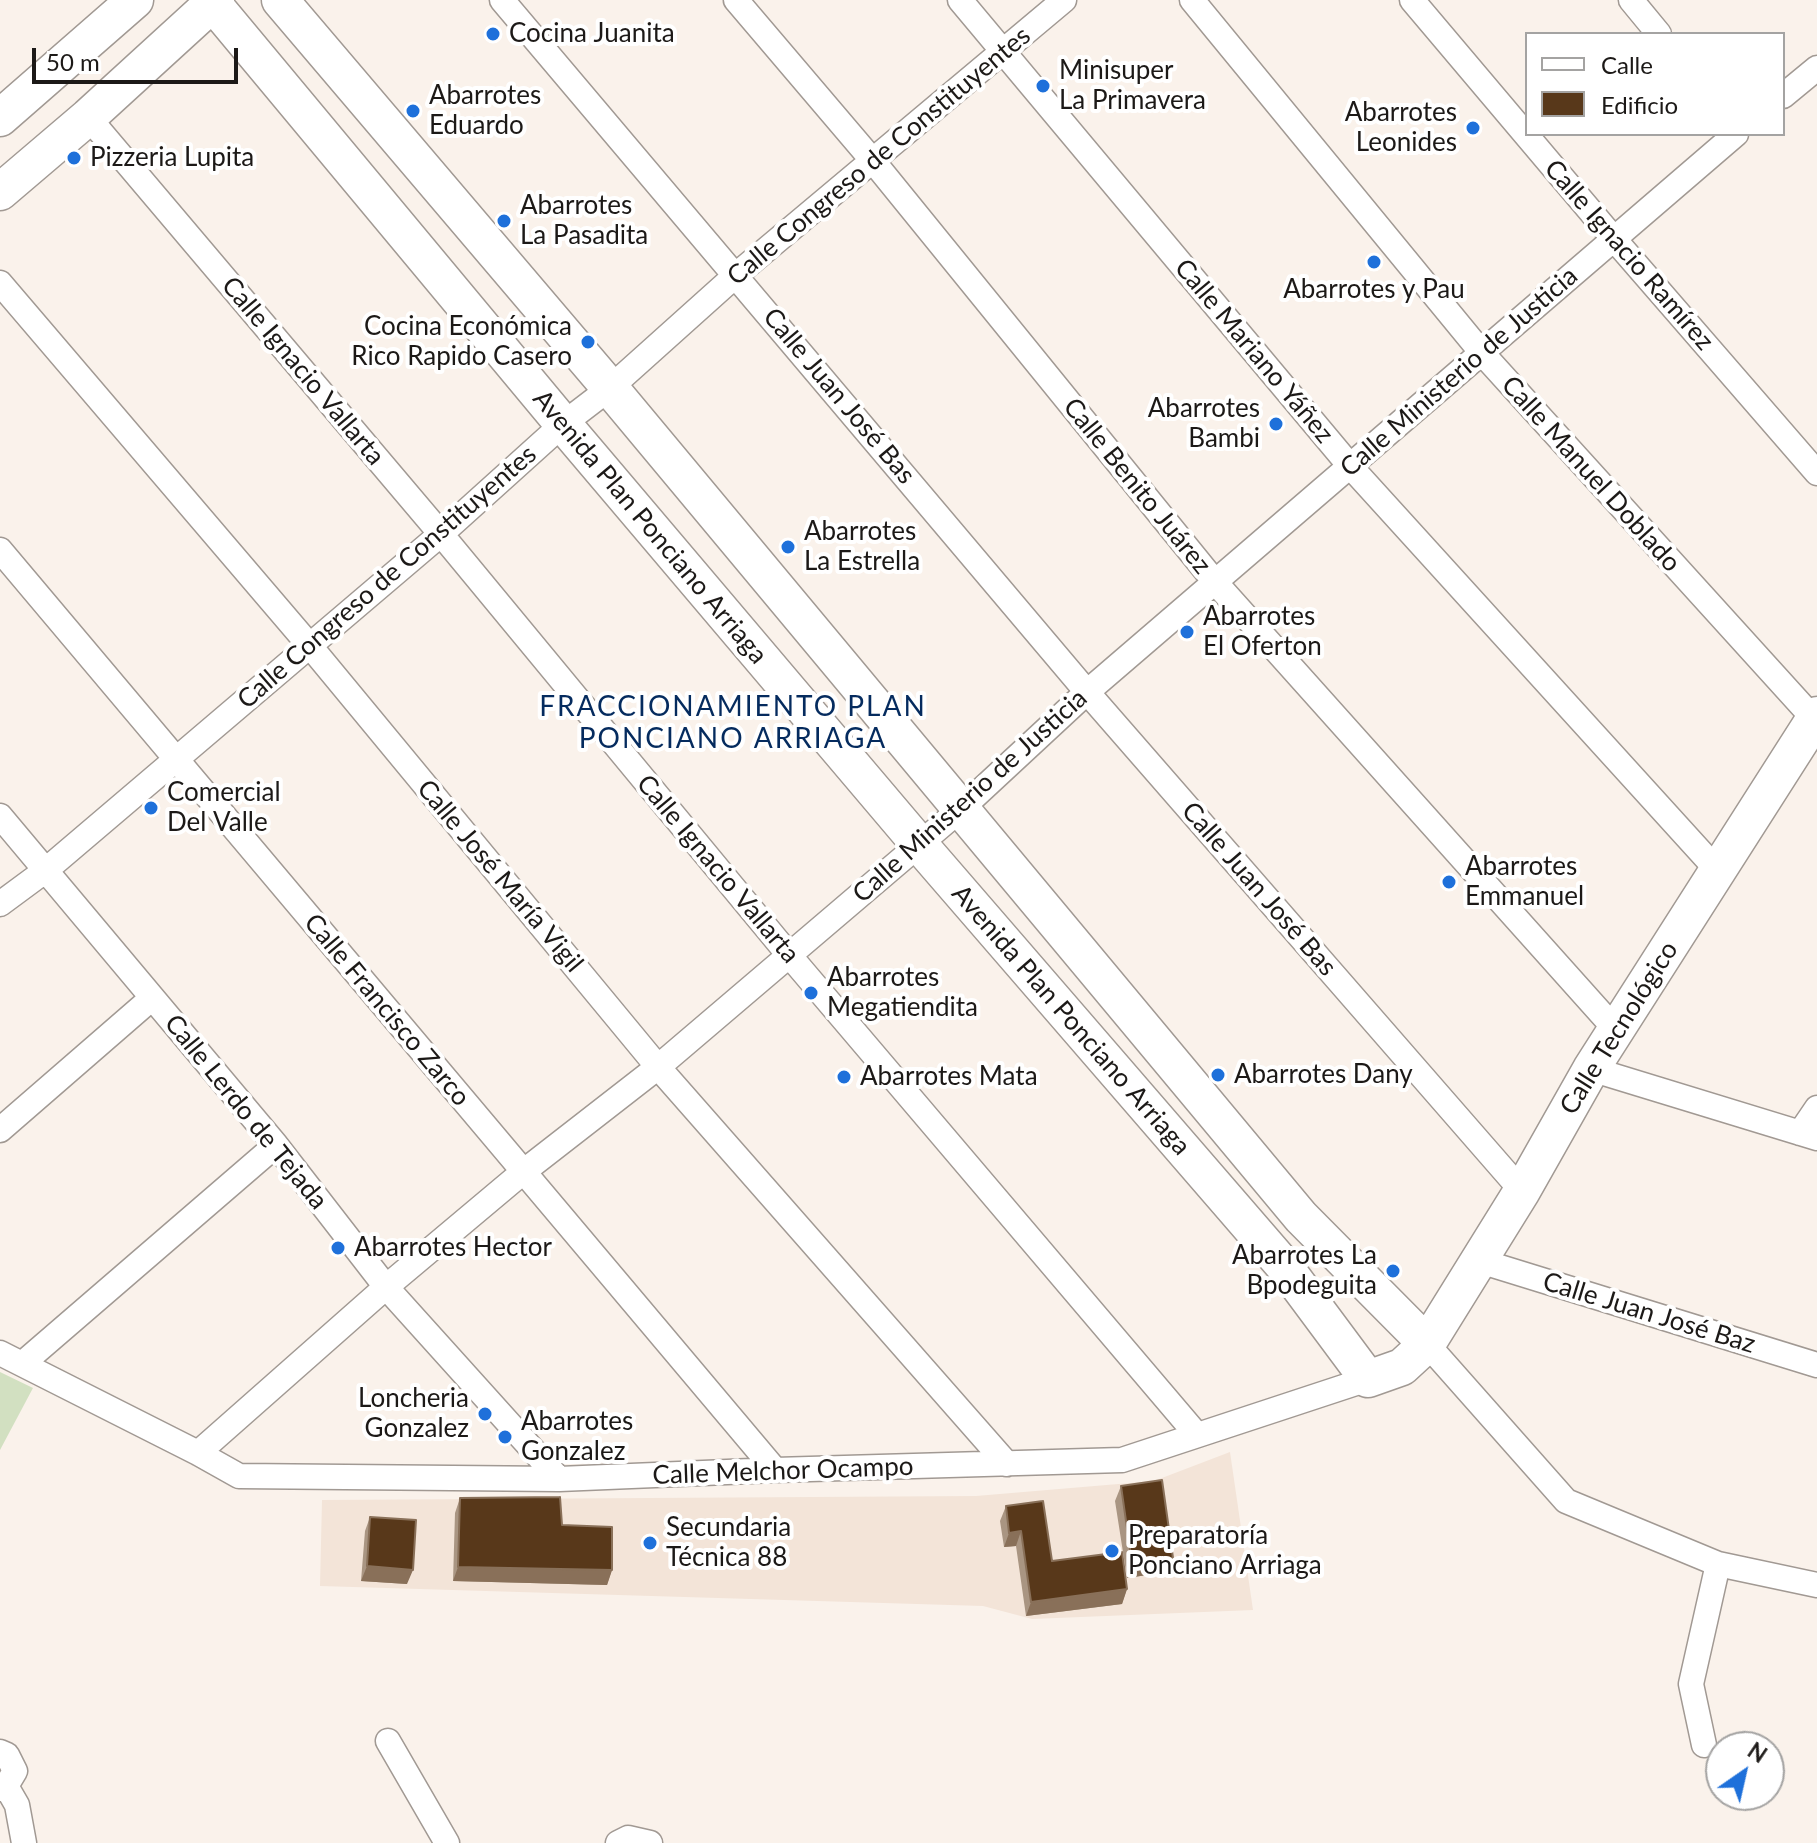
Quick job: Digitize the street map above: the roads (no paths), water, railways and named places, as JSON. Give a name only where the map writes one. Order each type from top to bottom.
[{"type":"street","points":[[0,118],[135,0]]},
{"type":"street","name":"Avenida Plan Ponciano Arriaga","points":[[280,0],[610,388],[1301,1217],[1427,1344]]},
{"type":"street","name":"Calle Juan José Bas","points":[[502,0],[1087,692],[1522,1191]]},
{"type":"street","name":"Calle Benito Juárez","points":[[736,0],[873,161],[1215,582],[1616,1030]]},
{"type":"street","name":"Calle Mariano Yáñez","points":[[960,0],[1350,466],[1718,871]]},
{"type":"street","name":"Calle Congreso de Constituyentes","points":[[0,904],[46,870],[310,646],[563,424],[610,388],[736,275],[1064,0]]},
{"type":"street","name":"Calle Manuel Doblado","points":[[1192,0],[1482,353],[1815,717]]},
{"type":"street","name":"Calle Ignacio Ramírez","points":[[1412,0],[1525,134]]},
{"type":"street","points":[[1631,0],[1657,32]]},
{"type":"street","points":[[0,192],[88,117],[213,1]]},
{"type":"street","name":"Avenida Plan Ponciano Arriaga","points":[[213,1],[563,424],[919,844],[1284,1266],[1368,1379]]},
{"type":"street","points":[[1785,94],[1817,68]]},
{"type":"street","name":"Calle Ignacio Vallarta","points":[[88,117],[441,534],[789,955],[1197,1435]]},
{"type":"street","name":"Calle Ignacio Ramírez","points":[[1527,136],[1817,473]]},
{"type":"street","name":"Calle Ministerio de Justicia","points":[[198,1453],[386,1287],[523,1172],[658,1067],[962,808],[1087,692],[1734,136]]},
{"type":"street","name":"Calle José María Vigil","points":[[0,283],[310,646],[658,1067],[1007,1464]]},
{"type":"street","name":"Calle Francisco Zarco","points":[[0,550],[775,1470]]},
{"type":"street","name":"Calle Tecnológico","points":[[1427,1344],[1522,1191],[1591,1069],[1815,717]]},
{"type":"street","name":"Calle Lerdo de Tejada","points":[[0,816],[276,1145],[386,1287],[559,1479]]},
{"type":"street","points":[[0,1130],[152,998]]},
{"type":"street","points":[[1591,1069],[1809,1135],[1817,1108]]},
{"type":"street","points":[[11,1359],[276,1145]]},
{"type":"street","points":[[1284,1266],[1301,1217]]},
{"type":"street","name":"Calle Juan José Baz","points":[[1480,1261],[1817,1365]]},
{"type":"street","points":[[1427,1344],[1566,1501],[1718,1564],[1817,1585]]},
{"type":"street","name":"Calle Melchor Ocampo","points":[[11,1359],[239,1476],[559,1479],[1122,1460],[1402,1367],[1427,1344]]},
{"type":"street","points":[[1704,1745],[1691,1684],[1718,1564]]},
{"type":"street","points":[[388,1741],[447,1843]]},
{"type":"street","points":[[0,1752],[7,1755],[15,1771],[3,1788],[17,1805],[24,1843]]},
{"type":"place","name":"Cocina Juanita","points":[[493,34]]},
{"type":"place","name":"Minisuper La Primavera","points":[[1043,86]]},
{"type":"place","name":"Abarrotes Eduardo","points":[[413,111]]},
{"type":"place","name":"Abarrotes Leonides","points":[[1473,128]]},
{"type":"place","name":"Pizzeria Lupita","points":[[74,158]]},
{"type":"place","name":"Abarrotes La Pasadita","points":[[504,221]]},
{"type":"place","name":"Abarrotes y Pau","points":[[1374,262]]},
{"type":"place","name":"Cocina Económica Rico Rapido Casero","points":[[588,342]]},
{"type":"place","name":"Abarrotes Bambi","points":[[1276,424]]},
{"type":"place","name":"Abarrotes La Estrella","points":[[788,547]]},
{"type":"place","name":"Abarrotes El Oferton","points":[[1187,632]]},
{"type":"place","name":"Comercial Del Valle","points":[[151,808]]},
{"type":"place","name":"Abarrotes Emmanuel","points":[[1449,882]]},
{"type":"place","name":"Abarrotes Megatiendita","points":[[811,993]]},
{"type":"place","name":"Abarrotes Dany","points":[[1218,1075]]},
{"type":"place","name":"Abarrotes Mata","points":[[844,1077]]},
{"type":"place","name":"Abarrotes Hector","points":[[338,1248]]},
{"type":"place","name":"Abarrotes La Bpodeguita","points":[[1393,1271]]},
{"type":"place","name":"Loncheria Gonzalez","points":[[485,1414]]},
{"type":"place","name":"Abarrotes Gonzalez","points":[[505,1437]]},
{"type":"place","name":"Secundaria Técnica 88","points":[[650,1543]]},
{"type":"place","name":"Preparatoría Ponciano Arriaga","points":[[1112,1551]]},
{"type":"district","name":"FRACCIONAMIENTO PLAN PONCIANO ARRIAGA","points":[[733,723]]}]
